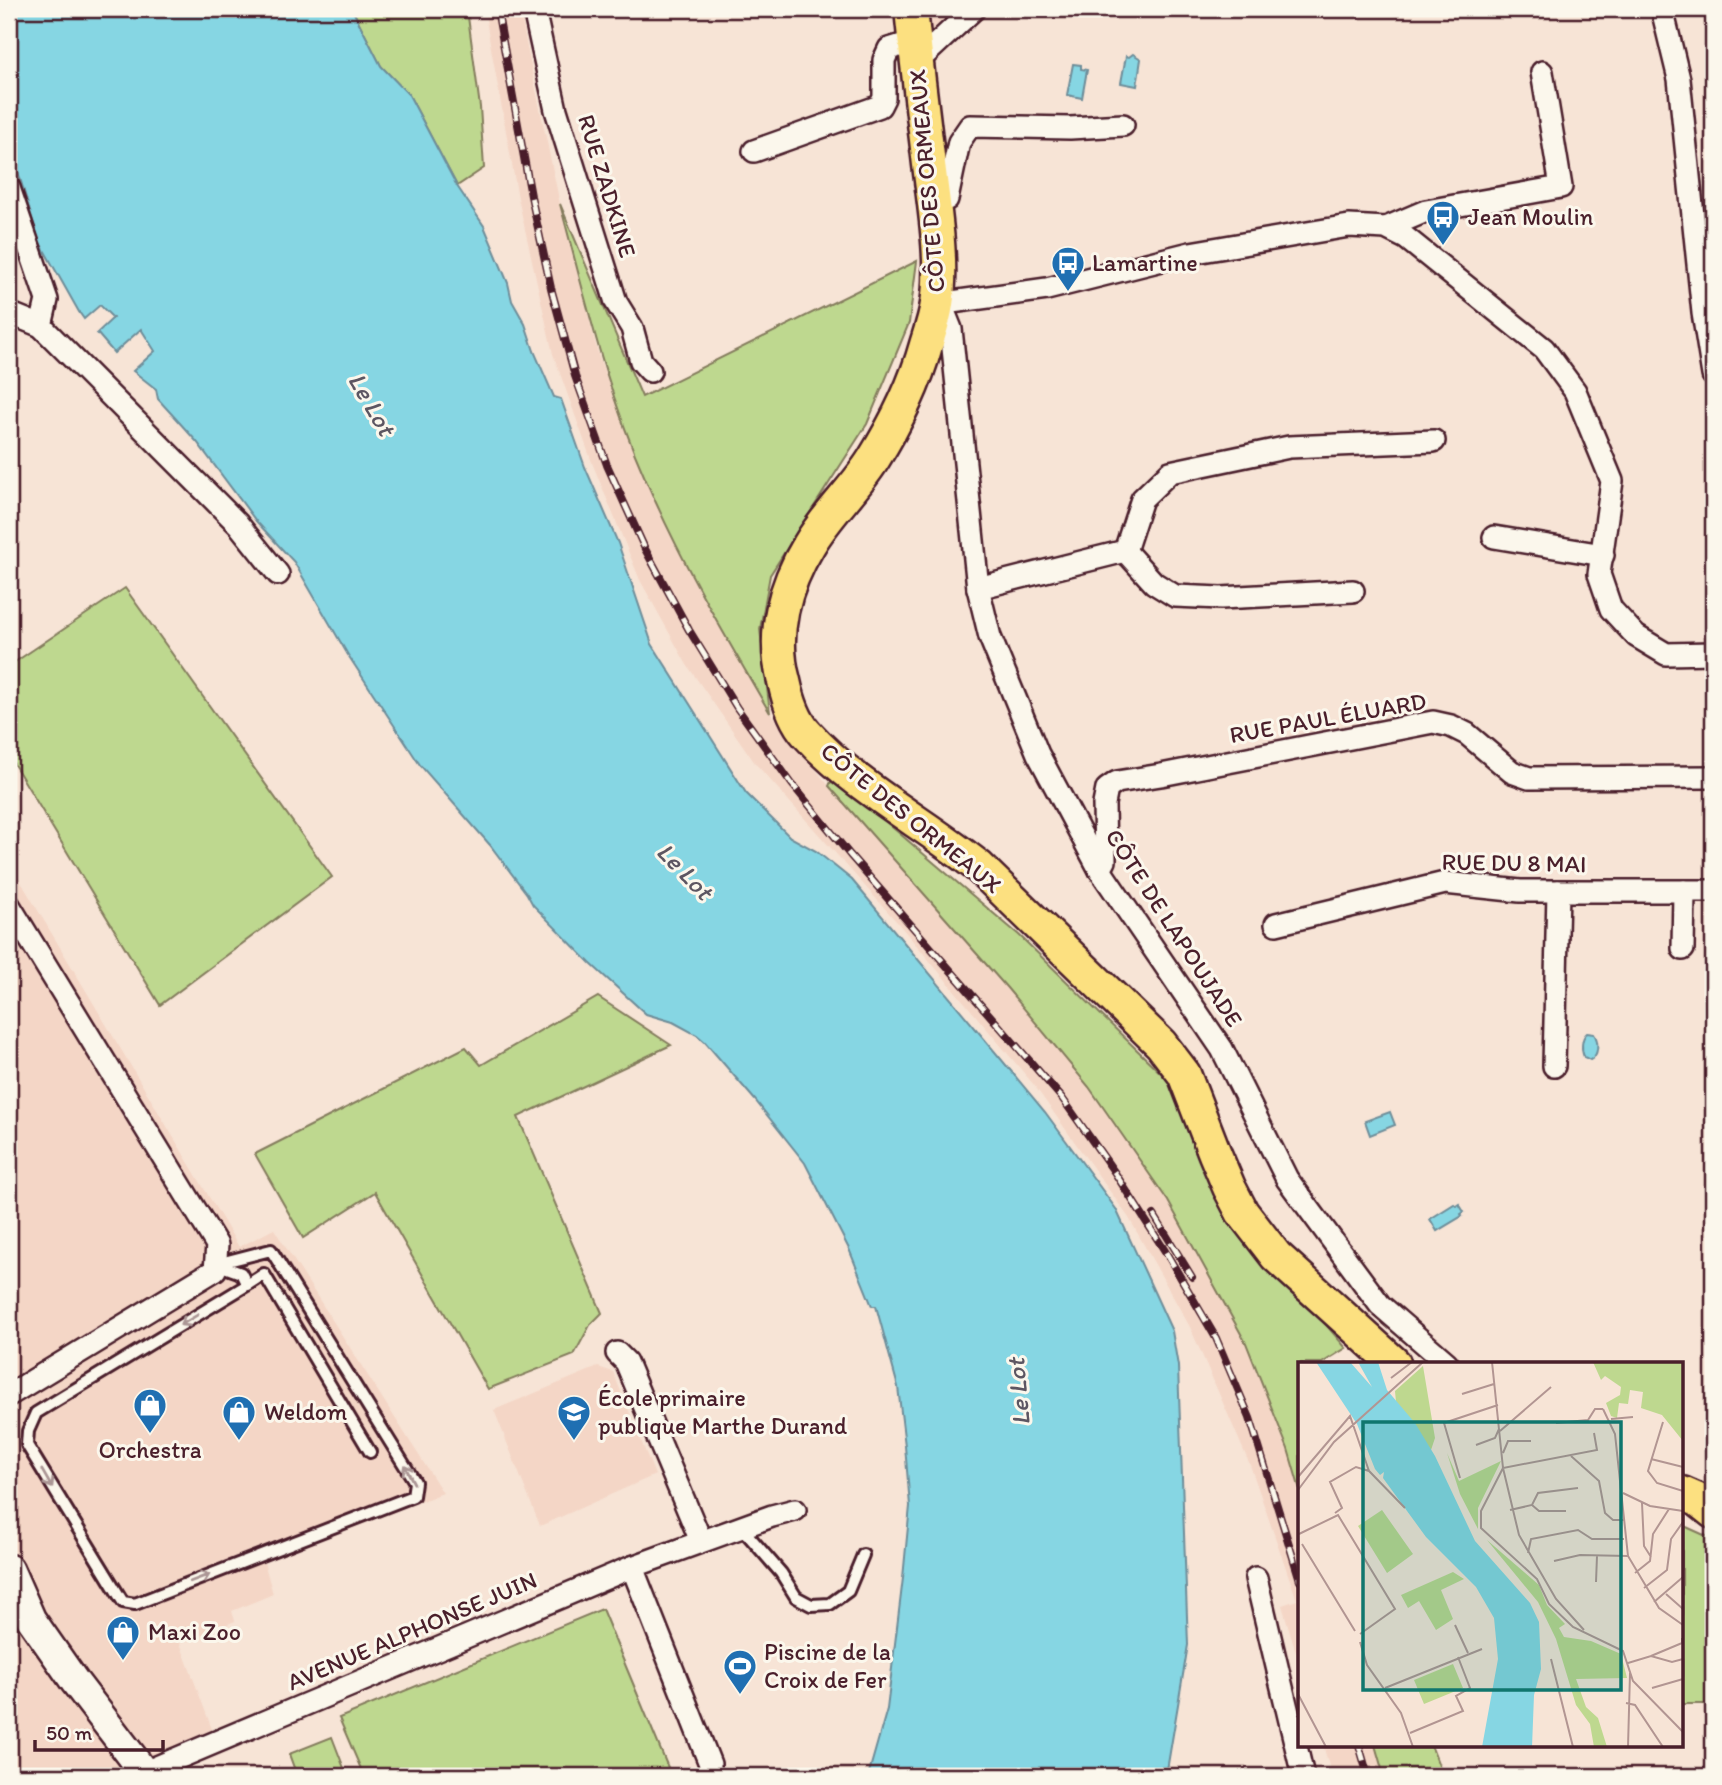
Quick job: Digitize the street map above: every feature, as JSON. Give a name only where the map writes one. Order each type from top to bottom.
[{"type":"main road","name":"CÔTE DES ORMEAUX","points":[[911,9],[934,206],[939,269],[937,304],[915,381],[893,424],[872,462],[809,544],[786,593],[778,632],[779,665],[790,704],[805,732],[830,756],[875,793],[949,842],[979,867],[1161,1044],[1184,1074],[1214,1154],[1242,1212],[1276,1256],[1393,1362]]},
{"type":"main road","points":[[1684,1494],[1698,1500],[1713,1512]]},
{"type":"street","name":"RUE ZADKINE","points":[[538,9],[536,19],[556,110],[616,302],[632,328],[641,361],[650,371]]},
{"type":"street","points":[[754,151],[880,106],[884,98],[884,60],[889,49],[916,52],[974,9]]},
{"type":"street","points":[[1662,9],[1679,79],[1703,313],[1713,375]]},
{"type":"street","points":[[1386,228],[1426,211],[1561,187],[1542,72]]},
{"type":"street","points":[[934,206],[947,200],[959,142],[970,126],[1070,128],[1123,125]]},
{"type":"street","points":[[9,188],[47,300],[41,326]]},
{"type":"street","points":[[937,304],[1047,289],[1190,253],[1349,226],[1386,228],[1406,238],[1544,349],[1575,391],[1612,481],[1599,574],[1611,609],[1636,636],[1666,654],[1713,653]]},
{"type":"street","name":"CÔTE DE LAPOUJADE","points":[[937,304],[951,329],[978,588],[990,637],[1038,754],[1100,870],[1222,1049],[1287,1179],[1380,1305],[1446,1362]]},
{"type":"street","points":[[9,313],[41,326],[238,524],[278,574]]},
{"type":"street","points":[[1125,551],[1142,499],[1170,472],[1289,447],[1434,441]]},
{"type":"street","points":[[1494,537],[1602,555]]},
{"type":"street","points":[[978,588],[1125,551]]},
{"type":"street","points":[[1125,551],[1154,583],[1175,596],[1221,598],[1353,591]]},
{"type":"street","name":"RUE PAUL ÉLUARD","points":[[1100,870],[1105,861],[1104,804],[1107,789],[1117,782],[1433,722],[1451,726],[1466,734],[1513,772],[1530,778],[1713,777]]},
{"type":"street","name":"RUE DU 8 MAI","points":[[1276,924],[1445,883],[1520,891],[1713,891]]},
{"type":"street","points":[[1553,1066],[1558,891]]},
{"type":"street","points":[[1683,949],[1684,891]]},
{"type":"street","points":[[9,905],[217,1245],[215,1270],[9,1395]]},
{"type":"street","points":[[617,1353],[625,1362],[701,1541]]},
{"type":"street","name":"AVENUE ALPHONSE JUIN","points":[[146,1774],[632,1567],[795,1510]]},
{"type":"street","points":[[632,1567],[710,1764],[710,1776]]},
{"type":"street","points":[[9,1569],[31,1619],[75,1682],[146,1774]]},
{"type":"street","points":[[1256,1578],[1303,1776]]},
{"type":"lane","points":[[216,1264],[271,1250],[415,1482],[413,1496],[135,1604],[122,1602],[27,1445],[28,1431],[36,1413],[247,1284],[264,1274],[370,1452]]},
{"type":"lane","points":[[216,1264],[241,1273],[247,1284]]},
{"type":"lane","points":[[741,1527],[781,1573],[796,1597],[811,1605],[830,1604],[848,1591],[863,1555]]},
{"type":"shaded area","points":[[484,9],[520,9],[560,204],[599,357],[645,478],[710,610],[770,713],[829,786],[1007,988],[1089,1087],[1168,1201],[1246,1343],[1288,1449],[1298,1483],[1298,1659],[1282,1605],[1297,1600],[1250,1465],[1190,1327],[1129,1218],[1034,1085],[897,922],[755,763],[687,665],[640,580],[593,465],[553,354],[518,198]]},
{"type":"shaded area","points":[[918,9],[967,9],[923,53]]},
{"type":"shaded area","points":[[9,862],[239,1247],[274,1229],[443,1493],[264,1562],[273,1594],[232,1611],[235,1621],[180,1643],[213,1732],[161,1751],[140,1776],[9,1776]]},
{"type":"shaded area","name":"École primaire publique Marthe Durand","points":[[598,1367],[613,1372],[655,1475],[540,1526],[494,1410]]},
{"type":"shaded area","points":[[1323,1746],[1375,1746],[1384,1776],[1332,1776]]},
{"type":"green space","points":[[352,9],[467,9],[480,107],[484,168],[457,186],[409,95],[381,66]]},
{"type":"green space","points":[[560,204],[642,397],[917,261],[909,323],[867,424],[770,575],[760,629],[770,713],[688,568],[631,445],[597,343]]},
{"type":"green space","points":[[125,588],[332,877],[160,1005],[9,756],[9,666]]},
{"type":"green space","points":[[833,777],[1019,935],[1171,1083],[1307,1303],[1346,1348],[1324,1362],[1298,1362],[1298,1483],[1288,1449],[1246,1343],[1168,1201],[1089,1087],[1007,988],[829,786]]},
{"type":"green space","points":[[598,997],[671,1045],[518,1117],[602,1313],[590,1325],[574,1355],[488,1389],[375,1192],[303,1238],[255,1154],[466,1047],[481,1065]]},
{"type":"green space","points":[[1684,1526],[1713,1539],[1713,1704],[1684,1704]]},
{"type":"green space","points":[[602,1609],[669,1770],[653,1776],[364,1776],[339,1718]]},
{"type":"green space","points":[[332,1737],[347,1776],[297,1776],[289,1754]]},
{"type":"green space","points":[[1375,1746],[1431,1746],[1443,1776],[1384,1776]]},
{"type":"water","name":"Le Lot","points":[[9,9],[352,9],[381,66],[409,95],[457,186],[484,226],[508,283],[512,301],[525,324],[554,397],[561,399],[585,467],[618,543],[652,644],[746,793],[790,837],[816,851],[852,880],[1045,1112],[1116,1209],[1172,1331],[1178,1366],[1188,1645],[1166,1776],[868,1776],[887,1709],[910,1506],[898,1387],[876,1306],[872,1306],[849,1249],[805,1163],[705,1042],[673,1022],[646,1014],[590,963],[533,905],[490,845],[420,765],[348,655],[294,562],[256,521],[197,442],[158,399],[156,389],[133,371],[155,351],[141,329],[114,353],[97,333],[113,318],[100,305],[84,319],[79,312],[39,241],[9,142]]},
{"type":"water","points":[[1133,54],[1141,59],[1137,86],[1121,83],[1126,56]]},
{"type":"water","points":[[1073,64],[1081,65],[1081,69],[1087,70],[1082,98],[1067,95]]},
{"type":"water","points":[[1587,1033],[1594,1034],[1597,1044],[1597,1052],[1590,1060],[1584,1057],[1582,1051]]},
{"type":"water","points":[[1390,1112],[1395,1125],[1370,1135],[1365,1121]]},
{"type":"water","points":[[1454,1204],[1459,1204],[1464,1212],[1462,1216],[1437,1231],[1430,1219]]},
{"type":"railway","points":[[497,9],[531,196],[551,288],[575,376],[607,465],[645,549],[689,630],[737,708],[792,784],[850,855],[1062,1098],[1165,1251],[1216,1338],[1250,1418],[1298,1574]]},
{"type":"railway","points":[[1154,1215],[1192,1277]]},
{"type":"railway","points":[[1359,1746],[1368,1776]]},
{"type":"place","name":"Jean Moulin","points":[[1443,247]]},
{"type":"place","name":"Lamartine","points":[[1068,293]]},
{"type":"place","name":"Orchestra","points":[[150,1435]]},
{"type":"place","name":"Weldom","points":[[239,1442]]},
{"type":"place","name":"École primaire publique Marthe Durand","points":[[574,1442]]},
{"type":"place","name":"Maxi Zoo","points":[[123,1662]]},
{"type":"place","name":"Piscine de la Croix de Fer","points":[[740,1696]]}]
